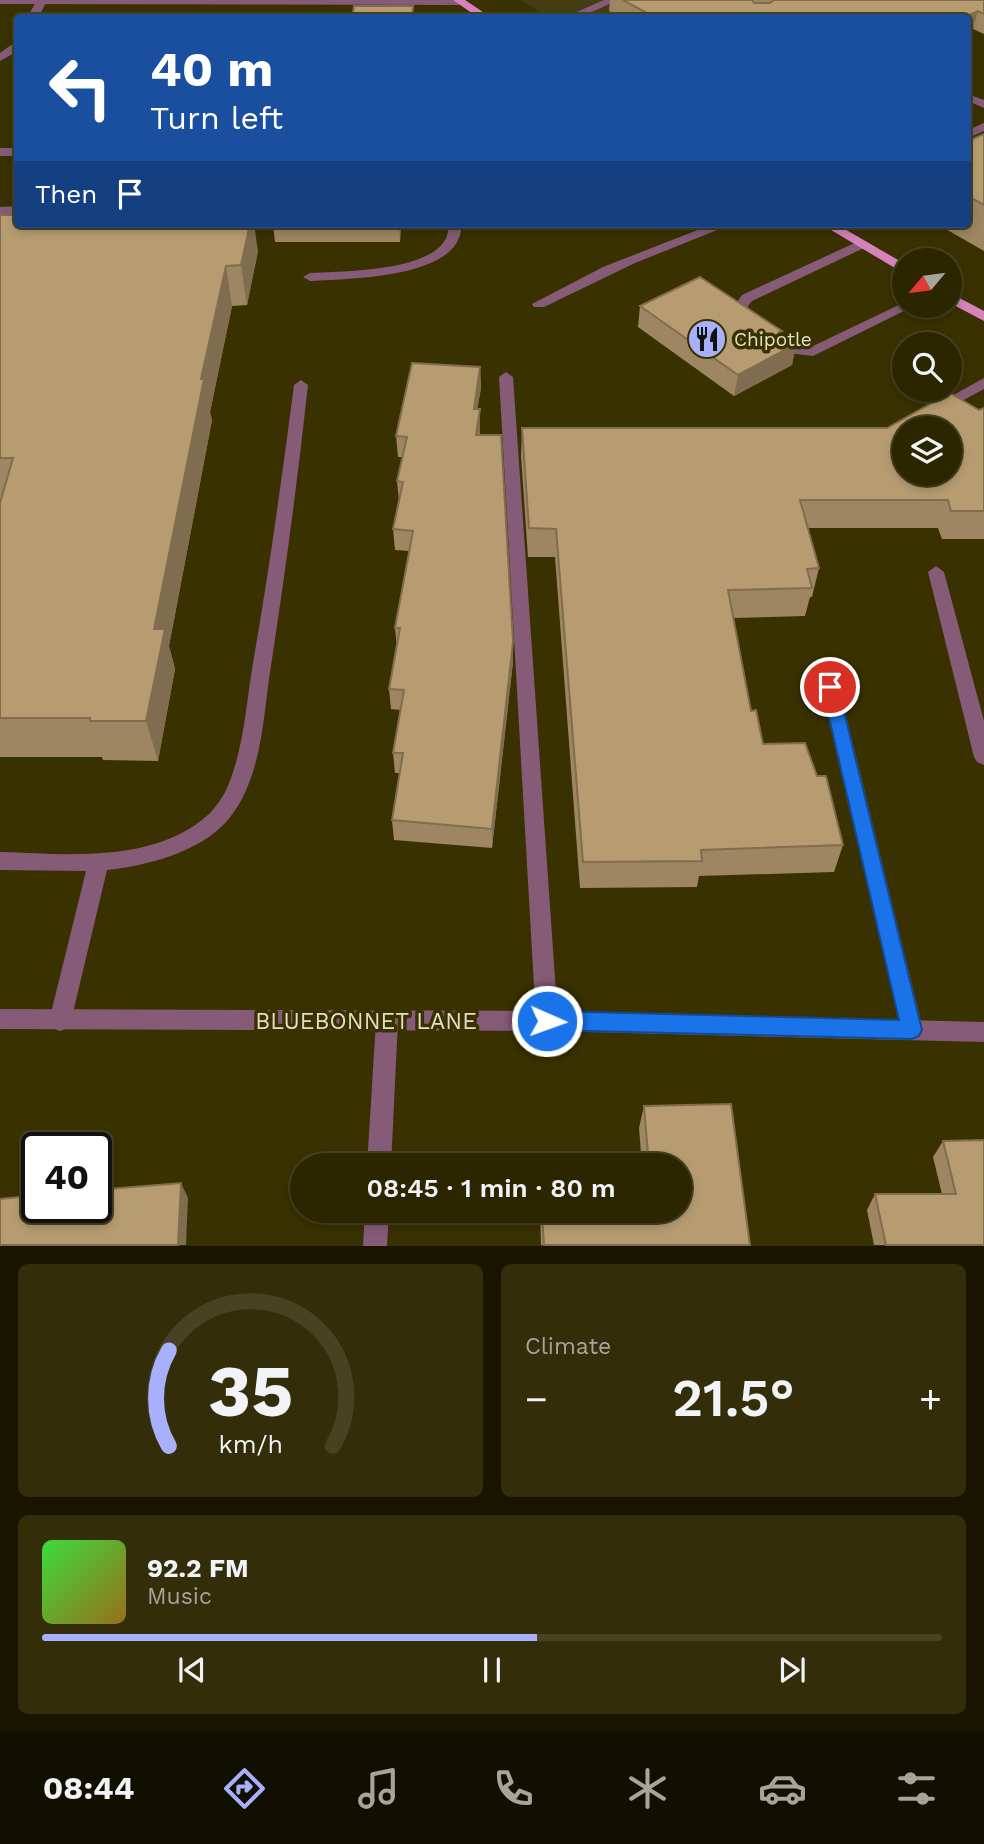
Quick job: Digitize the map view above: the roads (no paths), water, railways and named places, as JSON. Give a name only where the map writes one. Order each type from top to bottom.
[{"type":"main road","points":[[459,1],[480,14]]},
{"type":"main road","points":[[834,228],[892,262]]},
{"type":"main road","points":[[962,304],[984,317]]},
{"type":"street","points":[[578,14],[613,0]]},
{"type":"street","points":[[0,1],[459,1]]},
{"type":"street","points":[[310,278],[387,272],[433,257],[452,242],[455,228]]},
{"type":"street","points":[[538,304],[676,240],[714,228]]},
{"type":"street","points":[[861,244],[747,298],[741,306],[742,313],[792,350],[802,353],[813,352],[892,313]]},
{"type":"street","points":[[506,377],[547,1021]]},
{"type":"street","points":[[926,414],[984,383]]},
{"type":"street","points":[[0,861],[98,863],[160,853],[190,838],[216,820],[237,790],[247,752],[281,556],[301,385]]},
{"type":"street","points":[[936,572],[984,757]]},
{"type":"street","points":[[830,687],[912,1030]]},
{"type":"street","points":[[60,1021],[98,863]]},
{"type":"street","name":"BLUEBONNET LANE","points":[[0,1019],[547,1021],[984,1032]]},
{"type":"street","points":[[380,1153],[387,1021]]},
{"type":"street","points":[[375,1245],[376,1223]]},
{"type":"place","name":"Chipotle","points":[[707,339]]}]
